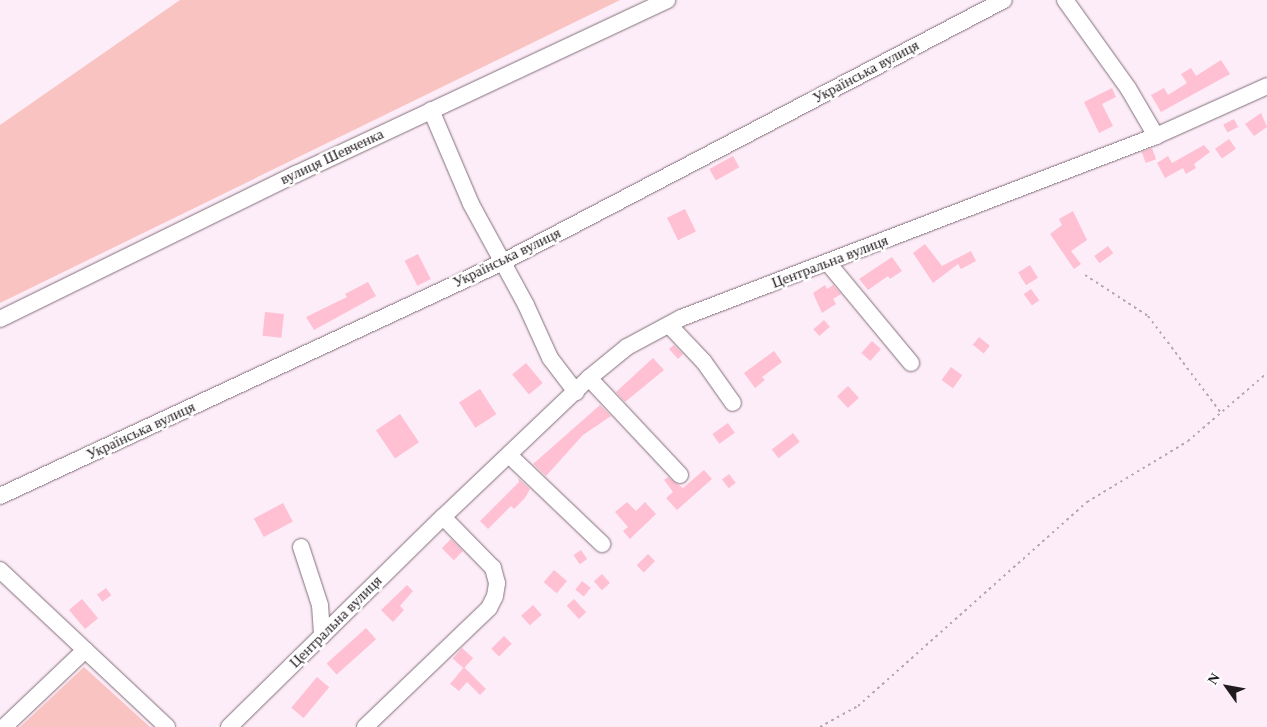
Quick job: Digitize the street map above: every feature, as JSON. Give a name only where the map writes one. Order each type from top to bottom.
[{"type":"street","name":"вулиця Шевченка","points":[[0,319],[431,110],[666,0]]},
{"type":"street","name":"Українська вулиця","points":[[0,496],[503,262],[1004,0]]},
{"type":"street","points":[[1065,0],[1128,88],[1156,136]]},
{"type":"street","name":"Центральна вулиця","points":[[229,727],[443,516],[589,378],[627,347],[669,325],[1156,136],[1267,86]]},
{"type":"street","points":[[431,110],[471,204],[503,262],[550,358],[576,392]]},
{"type":"street","points":[[828,263],[911,363]]},
{"type":"street","points":[[669,325],[704,362],[733,403]]},
{"type":"street","points":[[589,378],[680,475]]},
{"type":"street","points":[[509,455],[602,544]]},
{"type":"street","points":[[365,727],[489,608],[496,596],[497,583],[493,568],[443,516]]},
{"type":"street","points":[[301,547],[320,605],[322,636]]},
{"type":"street","points":[[0,570],[167,727]]},
{"type":"street","points":[[4,727],[86,650]]},
{"type":"path","points":[[1085,275],[1148,316],[1221,413]]},
{"type":"path","points":[[820,727],[858,706],[1087,502],[1188,441],[1267,373]]},
{"type":"shaded area","points":[[180,0],[620,0],[0,303],[0,125]]},
{"type":"shaded area","points":[[84,667],[150,727],[20,727]]},
{"type":"building","points":[[1221,60],[1230,74],[1161,112],[1151,95],[1164,88],[1168,95],[1187,83],[1181,74],[1191,68],[1196,76]]},
{"type":"building","points":[[1112,88],[1116,97],[1102,104],[1113,126],[1099,133],[1084,102]]},
{"type":"building","points":[[1261,113],[1267,127],[1254,136],[1245,124]]},
{"type":"building","points":[[1234,119],[1238,127],[1227,132],[1223,124]]},
{"type":"building","points":[[1229,139],[1236,149],[1222,159],[1215,149]]},
{"type":"building","points":[[1204,145],[1210,152],[1194,164],[1196,168],[1186,174],[1183,168],[1165,178],[1157,163],[1168,156],[1172,163]]},
{"type":"building","points":[[1152,148],[1156,159],[1146,163],[1142,152]]},
{"type":"building","points":[[733,156],[739,167],[716,180],[709,169]]},
{"type":"building","points":[[685,209],[696,231],[678,240],[667,218]]},
{"type":"building","points":[[1073,211],[1087,240],[1071,251],[1081,264],[1074,269],[1050,234],[1062,225],[1059,219]]},
{"type":"building","points":[[925,244],[942,266],[971,251],[976,261],[961,269],[958,264],[933,283],[913,253]]},
{"type":"building","points":[[1108,246],[1113,253],[1100,263],[1094,256]]},
{"type":"building","points":[[418,254],[431,279],[417,286],[405,261]]},
{"type":"building","points":[[892,257],[902,271],[890,279],[888,276],[868,290],[859,279]]},
{"type":"building","points":[[1030,265],[1038,278],[1026,285],[1018,272]]},
{"type":"building","points":[[368,282],[376,296],[314,330],[306,317],[347,297],[345,294]]},
{"type":"building","points":[[825,285],[827,289],[833,285],[841,294],[833,299],[836,304],[822,313],[813,293]]},
{"type":"building","points":[[1031,289],[1039,300],[1032,306],[1024,294]]},
{"type":"building","points":[[265,312],[284,314],[281,338],[262,336]]},
{"type":"building","points":[[824,320],[830,327],[819,336],[813,329]]},
{"type":"building","points":[[979,337],[990,346],[984,354],[973,345]]},
{"type":"building","points":[[872,341],[881,349],[870,361],[861,353]]},
{"type":"building","points":[[674,345],[683,354],[678,359],[669,349]]},
{"type":"building","points":[[774,351],[782,362],[762,377],[765,380],[755,388],[744,373]]},
{"type":"building","points":[[653,358],[664,370],[625,402],[616,392]]},
{"type":"building","points":[[526,363],[543,383],[529,394],[512,375]]},
{"type":"building","points":[[951,367],[962,375],[953,388],[942,380]]},
{"type":"building","points":[[848,386],[859,398],[848,408],[837,396]]},
{"type":"building","points":[[480,389],[496,414],[475,428],[459,403]]},
{"type":"building","points":[[600,405],[611,416],[583,435],[546,476],[533,464]]},
{"type":"building","points":[[400,414],[419,442],[395,458],[376,430]]},
{"type":"building","points":[[728,423],[735,433],[719,444],[712,434]]},
{"type":"building","points":[[793,433],[800,442],[778,458],[772,450]]},
{"type":"building","points":[[704,470],[712,479],[677,510],[666,498],[673,492],[664,480],[668,477],[683,488]]},
{"type":"building","points":[[729,474],[736,483],[729,488],[722,480]]},
{"type":"building","points":[[518,478],[530,489],[525,498],[514,509],[511,506],[488,529],[480,521],[519,482]]},
{"type":"building","points":[[627,502],[636,511],[645,502],[656,514],[630,539],[623,531],[628,527],[615,512]]},
{"type":"building","points":[[283,503],[293,522],[264,537],[254,518]]},
{"type":"building","points":[[451,539],[463,551],[454,560],[442,548]]},
{"type":"building","points":[[581,550],[587,559],[580,564],[574,555]]},
{"type":"building","points":[[648,554],[655,561],[644,572],[637,565]]},
{"type":"building","points":[[554,570],[567,581],[557,593],[544,582]]},
{"type":"building","points":[[602,574],[610,583],[602,590],[594,581]]},
{"type":"building","points":[[582,581],[591,588],[584,596],[575,590]]},
{"type":"building","points":[[407,585],[413,591],[400,606],[404,610],[393,622],[381,610]]},
{"type":"building","points":[[106,588],[111,595],[102,602],[97,594]]},
{"type":"building","points":[[82,599],[98,618],[85,629],[69,610]]},
{"type":"building","points":[[574,599],[586,612],[579,619],[567,606]]},
{"type":"building","points":[[533,605],[542,615],[530,625],[521,616]]},
{"type":"building","points":[[366,628],[376,639],[337,675],[327,663]]},
{"type":"building","points":[[504,636],[512,644],[499,657],[491,649]]},
{"type":"building","points":[[462,648],[473,658],[464,668],[453,658]]},
{"type":"building","points":[[464,667],[486,689],[480,695],[467,682],[459,691],[450,684]]},
{"type":"building","points":[[317,677],[329,687],[304,718],[291,708]]}]
